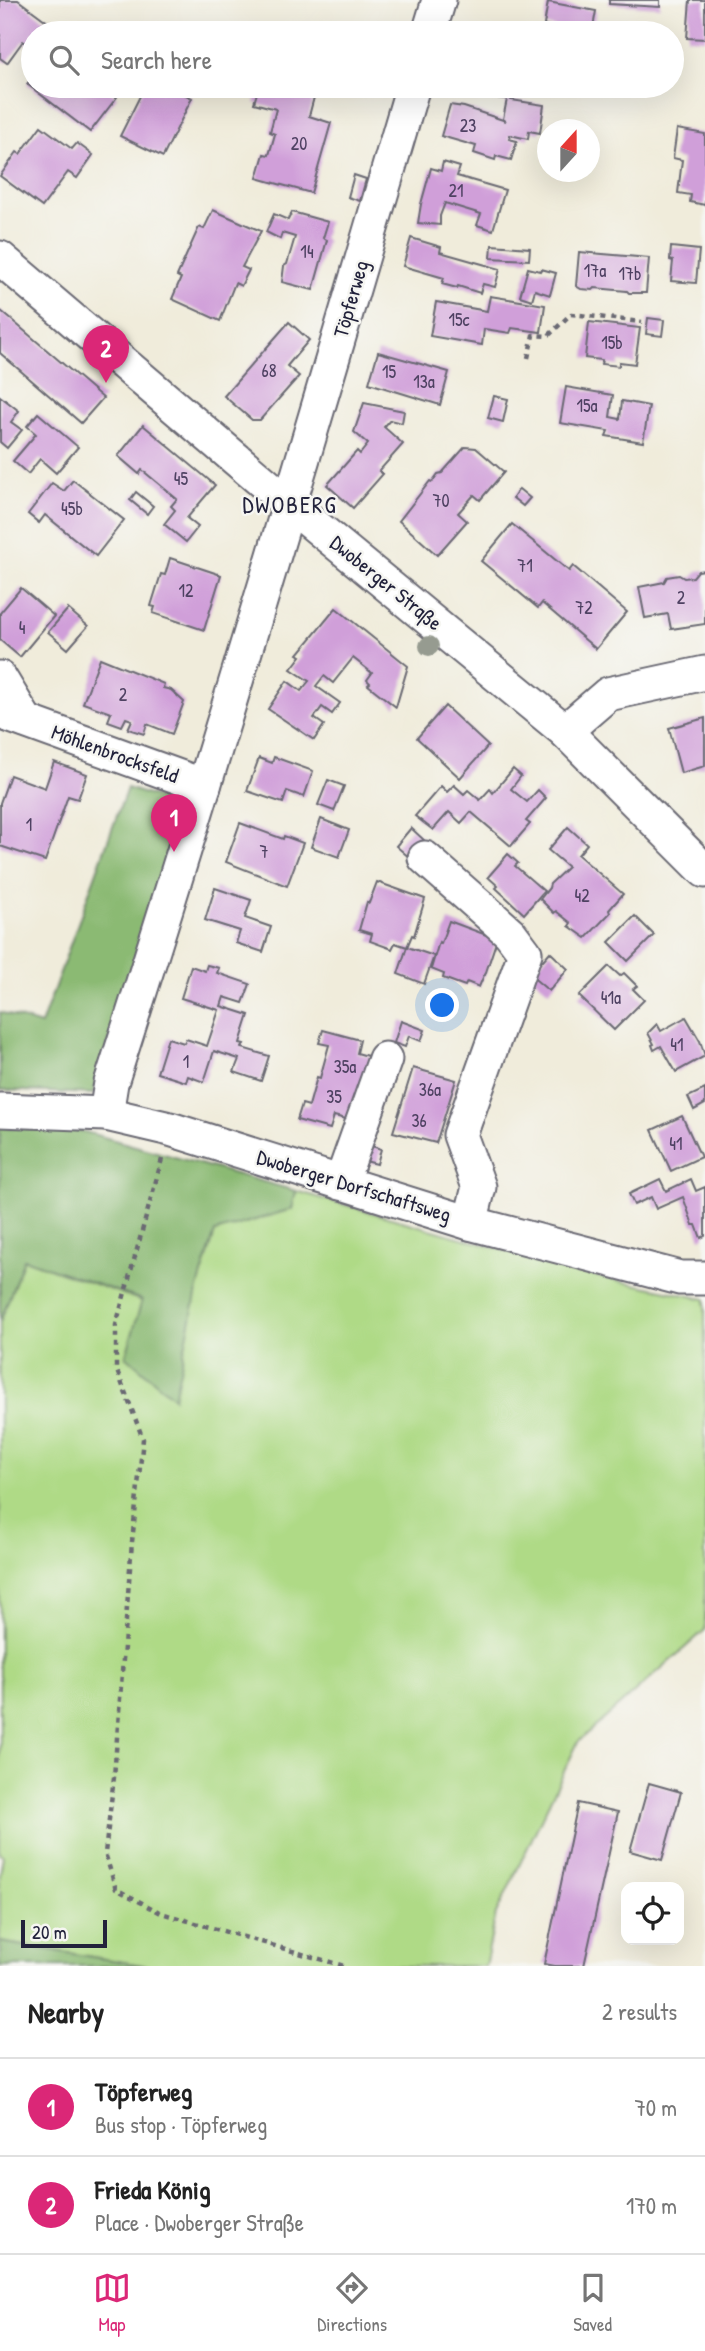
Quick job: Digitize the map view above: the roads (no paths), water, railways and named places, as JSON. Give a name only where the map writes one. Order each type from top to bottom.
[{"type":"street","points":[[433,21],[439,0]]},
{"type":"street","name":"Töpferweg","points":[[106,1114],[111,1083],[290,505],[410,98]]},
{"type":"street","name":"Dwoberger Straße","points":[[0,258],[290,505],[565,731],[705,871]]},
{"type":"street","points":[[565,731],[608,694],[705,673]]},
{"type":"street","name":"Möhlenbrocksfeld","points":[[0,678],[13,717],[204,786]]},
{"type":"street","name":"Dwoberger Straße","points":[[640,804],[705,894]]},
{"type":"street","points":[[425,858],[510,933],[525,954],[460,1135],[479,1187],[470,1223]]},
{"type":"street","points":[[341,1183],[385,1059]]},
{"type":"street","name":"Dwoberger Dorfschaftsweg","points":[[0,1110],[106,1114],[170,1129],[470,1223],[680,1278],[705,1278]]},
{"type":"place","name":"Frieda König","points":[[106,383]]},
{"type":"place","name":"Töpferweg","points":[[174,852]]},
{"type":"district","name":"DWOBERG","points":[[290,505]]}]
